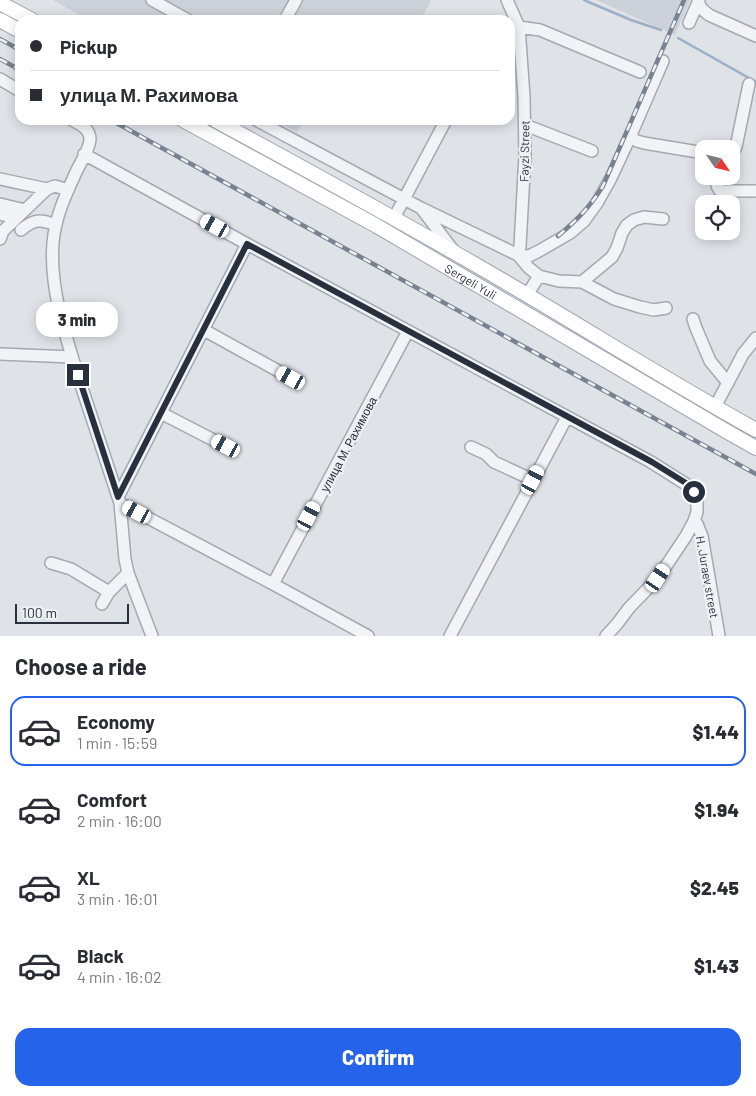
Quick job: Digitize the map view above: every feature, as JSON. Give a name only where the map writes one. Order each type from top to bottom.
[{"type":"main road","points":[[0,3],[23,15]]},
{"type":"main road","points":[[0,20],[15,28]]},
{"type":"main road","name":"Sergeli Yuli","points":[[192,125],[385,230],[756,448]]},
{"type":"main road","name":"Sergeli Yuli","points":[[225,125],[455,253],[756,430]]},
{"type":"street","points":[[152,0],[179,15]]},
{"type":"street","points":[[288,15],[296,0]]},
{"type":"street","name":"Fayzi Street","points":[[507,0],[514,15]]},
{"type":"street","points":[[689,22],[698,1]]},
{"type":"street","points":[[698,1],[702,9],[709,15],[756,36]]},
{"type":"street","name":"Fayzi Street","points":[[515,18],[519,27],[526,155],[518,254]]},
{"type":"street","points":[[519,27],[540,30],[640,72]]},
{"type":"street","points":[[265,125],[421,208],[518,254],[528,256],[570,233],[584,221],[597,203],[611,178],[663,61]]},
{"type":"street","points":[[0,79],[15,87]]},
{"type":"street","points":[[738,140],[749,84]]},
{"type":"street","points":[[81,125],[89,134],[89,143],[68,190],[56,225],[53,244],[57,302],[72,357],[119,500],[128,574],[152,636]]},
{"type":"street","points":[[394,218],[443,125]]},
{"type":"street","points":[[525,125],[592,151]]},
{"type":"street","points":[[630,137],[637,141],[695,151]]},
{"type":"street","points":[[84,154],[652,462],[689,485],[697,500],[697,512],[686,536],[658,578],[629,608],[606,636]]},
{"type":"street","points":[[0,178],[47,188],[55,186],[68,190]]},
{"type":"street","points":[[717,185],[720,191],[755,191]]},
{"type":"street","points":[[0,239],[3,231],[47,188]]},
{"type":"street","points":[[0,204],[25,210]]},
{"type":"street","points":[[421,208],[455,253]]},
{"type":"street","points":[[0,214],[16,218]]},
{"type":"street","points":[[582,282],[612,257],[618,248],[622,233],[627,224],[644,217],[662,219]]},
{"type":"street","points":[[21,230],[27,225],[41,220],[56,225]]},
{"type":"street","points":[[119,500],[247,244]]},
{"type":"street","points":[[518,254],[529,268],[539,276],[559,281],[582,282],[614,299],[654,310],[666,308]]},
{"type":"street","points":[[527,295],[539,276]]},
{"type":"street","points":[[693,319],[710,361],[728,383]]},
{"type":"street","points":[[204,330],[291,378]]},
{"type":"street","name":"улица М. Рахимова","points":[[273,584],[408,331]]},
{"type":"street","points":[[715,406],[743,354],[756,338]]},
{"type":"street","points":[[0,354],[72,357]]},
{"type":"street","points":[[161,413],[226,446]]},
{"type":"street","points":[[450,636],[567,417]]},
{"type":"street","points":[[471,447],[486,454],[494,462],[533,480]]},
{"type":"street","points":[[119,500],[368,636]]},
{"type":"street","name":"H. Juraev street","points":[[694,521],[702,536],[719,636]]},
{"type":"street","points":[[51,563],[71,569],[109,592]]},
{"type":"street","points":[[102,604],[109,592],[128,574]]},
{"type":"shaded area","points":[[53,0],[431,0],[424,15],[80,15]]},
{"type":"shaded area","points":[[596,0],[690,0],[675,35]]},
{"type":"shaded area","points":[[283,125],[302,125],[297,132]]},
{"type":"waterway","points":[[584,0],[631,20],[661,30]]},
{"type":"waterway","points":[[678,38],[756,82]]},
{"type":"railway","points":[[558,236],[583,213],[603,186],[684,0]]},
{"type":"railway","points":[[0,39],[15,47]]},
{"type":"railway","points":[[0,59],[15,67]]},
{"type":"railway","points":[[120,125],[756,474]]},
{"type":"route","points":[[78,375],[118,497],[247,244],[652,462],[689,485],[694,492]]}]
